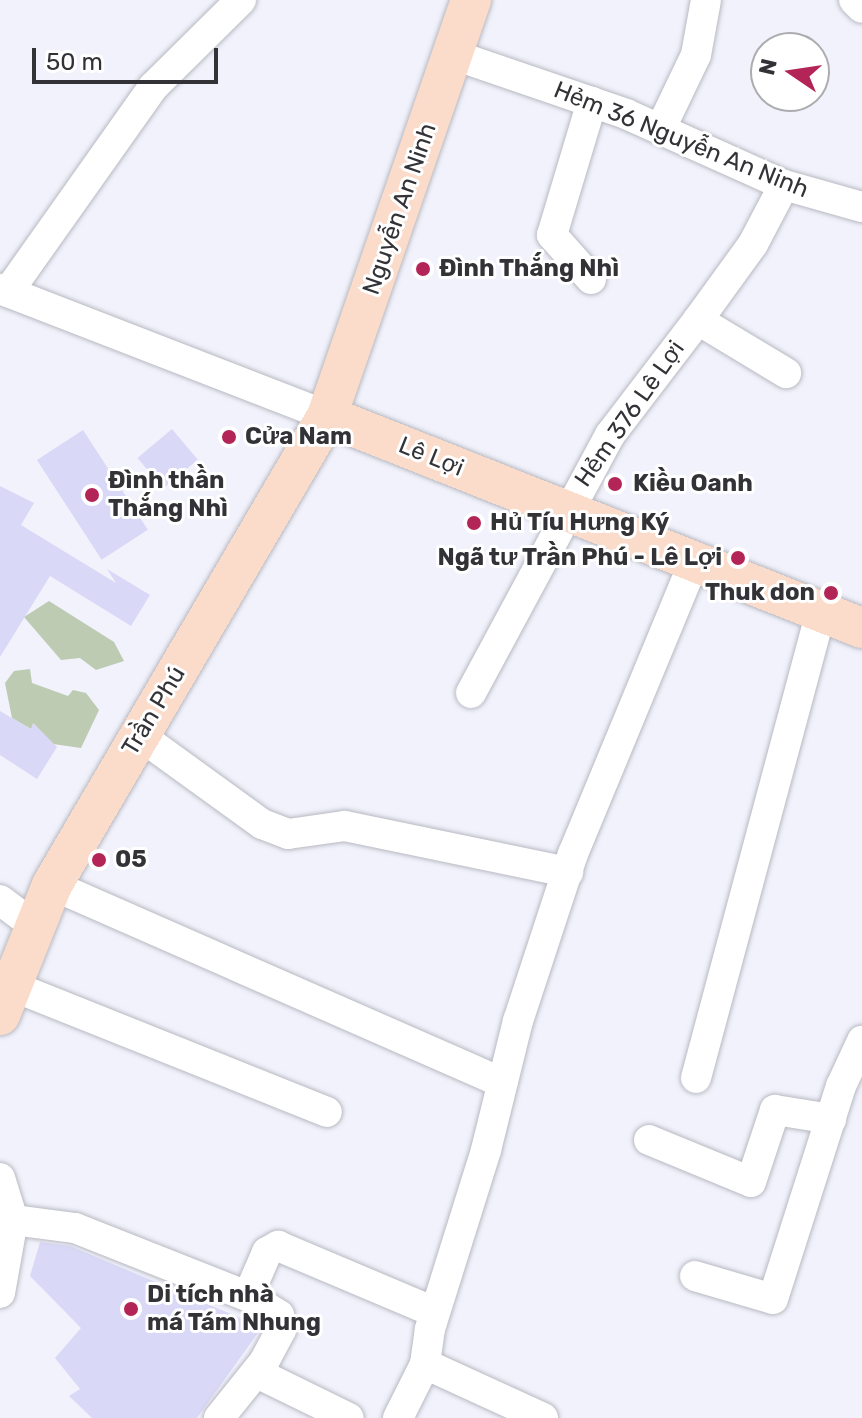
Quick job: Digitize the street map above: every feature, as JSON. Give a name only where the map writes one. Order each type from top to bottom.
[{"type":"main road","name":"Nguyễn An Ninh","points":[[327,416],[471,0]]},
{"type":"main road","name":"Lê Lợi","points":[[327,416],[565,510],[696,557],[862,628]]},
{"type":"main road","name":"Trần Phú","points":[[6,1000],[52,885],[327,416]]},
{"type":"street","points":[[4,290],[153,87],[241,0]]},
{"type":"street","points":[[661,128],[696,55],[706,0]]},
{"type":"street","points":[[854,0],[862,8]]},
{"type":"street","name":"Hẻm 36 Nguyễn An Ninh","points":[[454,55],[661,128],[784,185],[862,207]]},
{"type":"street","points":[[591,279],[552,235],[592,102]]},
{"type":"street","name":"Hẻm 376 Lê Lợi","points":[[471,693],[565,510],[610,435],[753,244],[784,185]]},
{"type":"street","name":"Lê Lợi","points":[[4,290],[327,416]]},
{"type":"street","points":[[698,320],[786,373]]},
{"type":"street","points":[[398,1418],[425,1364],[434,1312],[568,872],[601,777],[696,557]]},
{"type":"street","points":[[696,1078],[821,612]]},
{"type":"street","points":[[139,735],[262,824],[288,834],[345,826],[568,872]]},
{"type":"street","points":[[52,885],[377,1033],[502,1083]]},
{"type":"street","points":[[0,900],[36,927]]},
{"type":"street","points":[[6,1000],[327,1112]]},
{"type":"street","points":[[695,1276],[773,1299],[831,1119],[862,1041]]},
{"type":"street","points":[[649,1140],[751,1182],[775,1110],[831,1119]]},
{"type":"street","points":[[0,1178],[13,1220],[0,1293]]},
{"type":"street","points":[[13,1220],[75,1228],[248,1296],[283,1321],[257,1373],[219,1418]]},
{"type":"street","points":[[248,1296],[267,1252],[278,1246],[434,1312]]},
{"type":"street","points":[[425,1364],[543,1418]]},
{"type":"street","points":[[257,1373],[349,1418]]},
{"type":"green space","points":[[49,601],[114,642],[124,661],[96,670],[80,658],[61,660],[24,617]]},
{"type":"green space","points":[[30,669],[32,683],[68,696],[73,690],[86,693],[99,710],[81,748],[53,744],[34,724],[31,729],[12,718],[5,683],[14,671]]},
{"type":"building","points":[[172,429],[198,460],[163,489],[138,458]]},
{"type":"building","name":"Đình thần Thắng Nhì","points":[[83,430],[148,530],[102,560],[37,460]]},
{"type":"building","points":[[0,486],[34,503],[21,525],[116,583],[107,569],[150,595],[131,626],[50,576],[0,657]]},
{"type":"building","points":[[0,711],[31,729],[33,723],[57,747],[37,779],[0,755]]},
{"type":"building","points":[[40,1242],[70,1246],[262,1327],[197,1418],[92,1418],[69,1396],[80,1389],[55,1358],[81,1328],[30,1276]]},
{"type":"place","name":"Đình Thắng Nhì","points":[[423,269]]},
{"type":"place","name":"Cửa Nam","points":[[229,437]]},
{"type":"place","name":"Kiều Oanh","points":[[615,484]]},
{"type":"place","name":"Đình thần Thắng Nhì","points":[[92,495]]},
{"type":"place","name":"Hủ Tíu Hưng Ký","points":[[474,523]]},
{"type":"place","name":"Ngã tư Trần Phú - Lê Lợi","points":[[738,558]]},
{"type":"place","name":"Thuk don","points":[[831,593]]},
{"type":"place","name":"05","points":[[99,860]]},
{"type":"place","name":"Di tích nhà má Tám Nhung","points":[[131,1309]]}]
